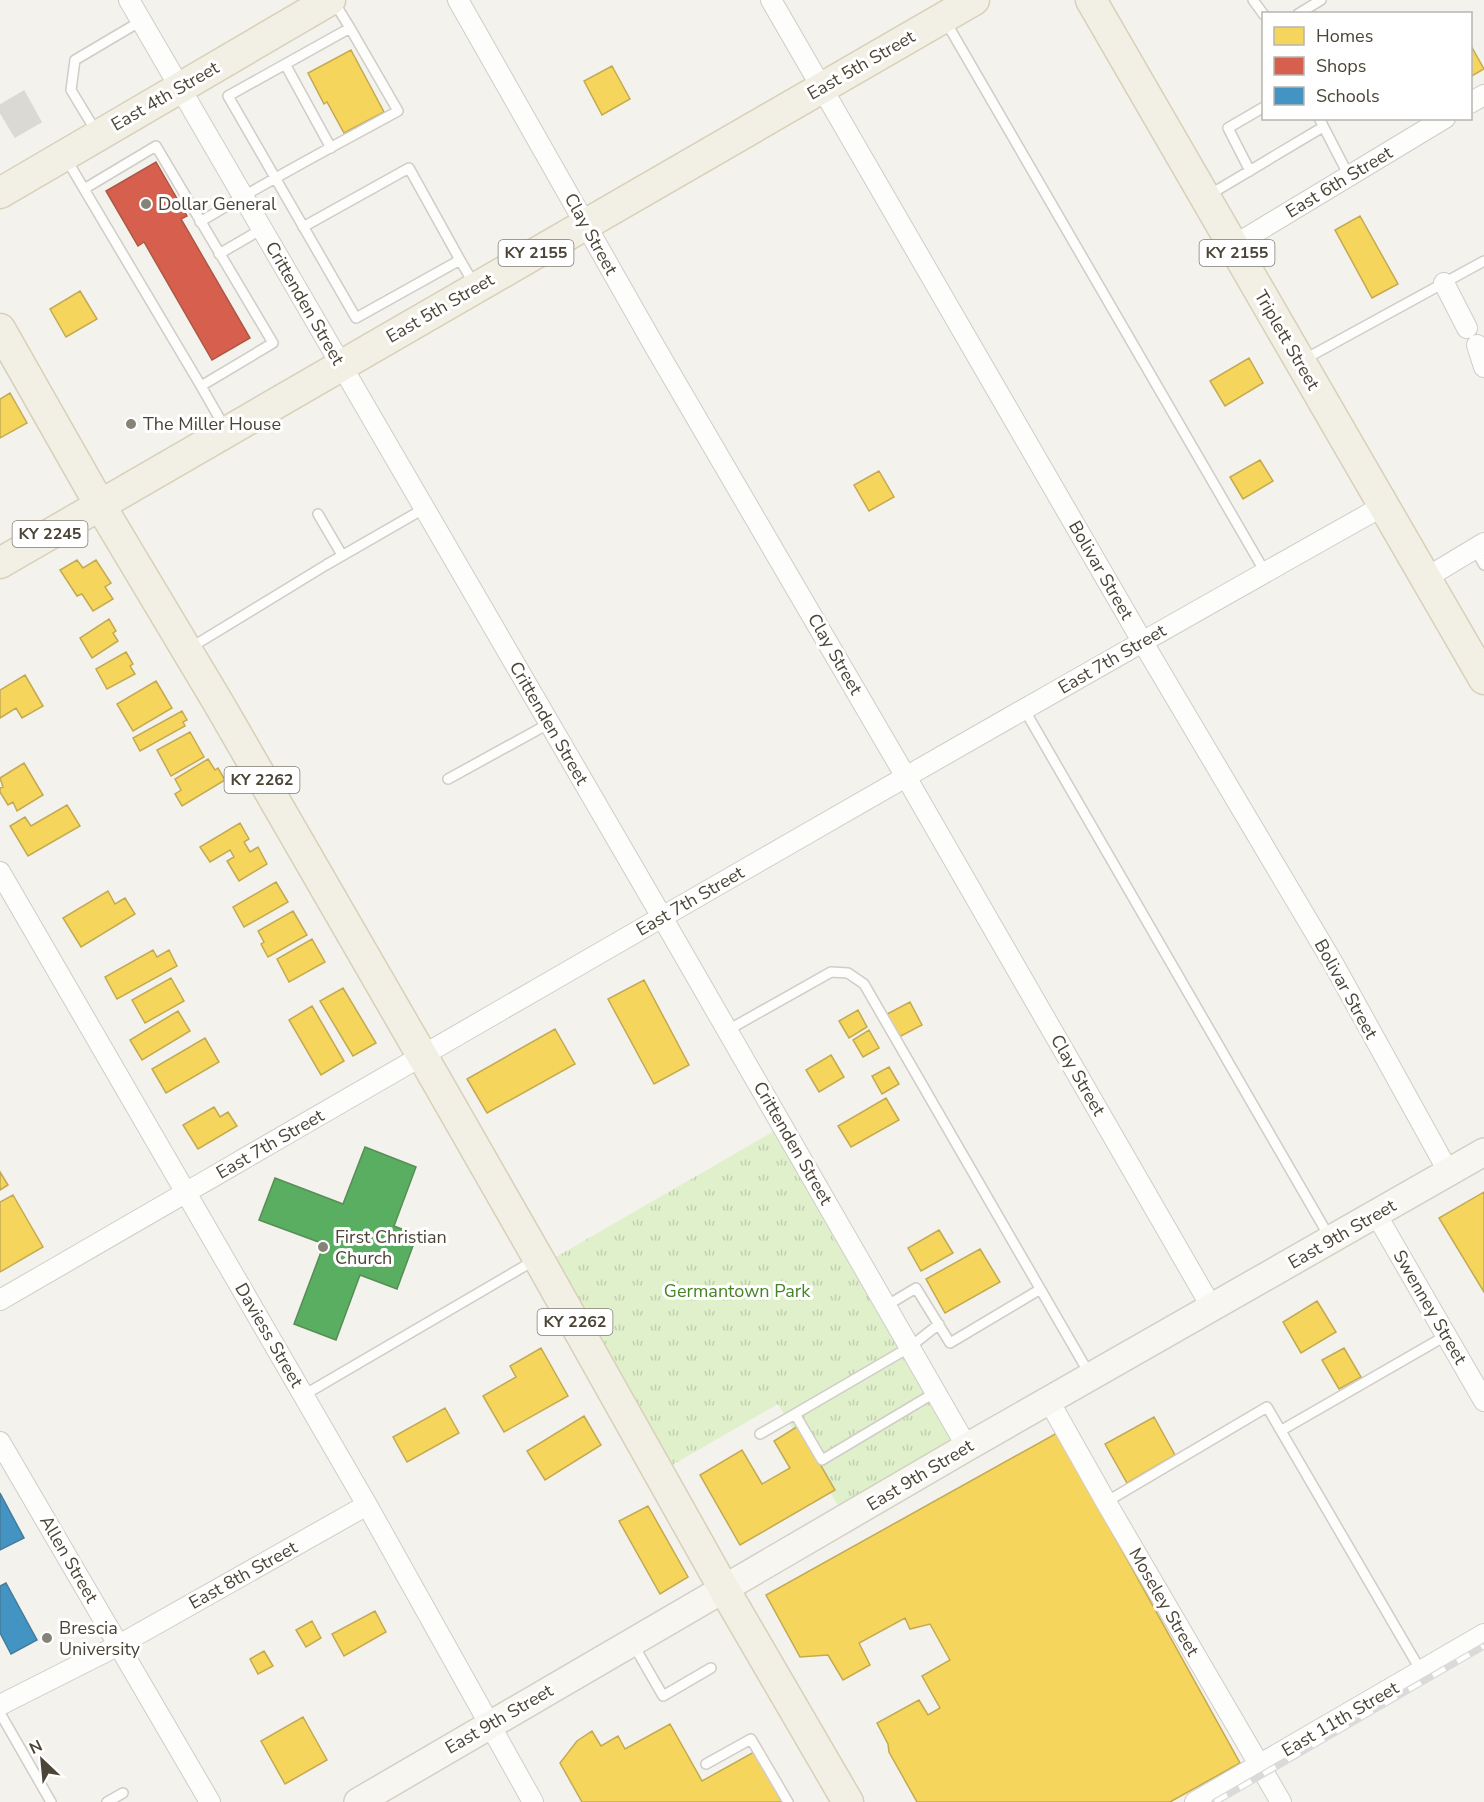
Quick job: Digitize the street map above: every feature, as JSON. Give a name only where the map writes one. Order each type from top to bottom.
[{"type":"main road","name":"East 4th Street","points":[[0,193],[331,0]]},
{"type":"main road","name":"East 5th Street","points":[[0,563],[974,0]]},
{"type":"main road","name":"Triplett Street","points":[[1091,0],[1484,679]]},
{"type":"main road","name":"KY 2262","points":[[0,330],[539,1258],[724,1589],[848,1802]]},
{"type":"street","name":"Crittenden Street","points":[[129,0],[662,916],[967,1447]]},
{"type":"street","name":"Clay Street","points":[[458,0],[655,348],[906,777],[1212,1308]]},
{"type":"street","name":"Bolivar Street","points":[[771,0],[1142,641],[1333,963],[1448,1171]]},
{"type":"street","name":"East 6th Street","points":[[1233,246],[1442,120]]},
{"type":"street","points":[[1444,283],[1472,337],[1484,367]]},
{"type":"street","name":"East 7th Street","points":[[0,1300],[662,916],[1383,506]]},
{"type":"street","points":[[1426,579],[1481,552]]},
{"type":"street","name":"Daviess Street","points":[[0,872],[304,1395],[533,1802]]},
{"type":"street","name":"East 9th Street","points":[[358,1802],[967,1447],[1484,1152]]},
{"type":"street","name":"Swenney Street","points":[[1376,1214],[1484,1401]]},
{"type":"street","name":"Moseley Street","points":[[1049,1401],[1281,1802]]},
{"type":"street","name":"Allen Street","points":[[0,1442],[210,1802]]},
{"type":"street","name":"East 8th Street","points":[[0,1705],[119,1645],[367,1505]]},
{"type":"street","name":"East 11th Street","points":[[1195,1802],[1484,1634]]},
{"type":"lane","points":[[200,222],[398,111],[331,0]]},
{"type":"lane","points":[[1253,0],[1262,14]]},
{"type":"lane","points":[[1301,12],[1321,0]]},
{"type":"lane","points":[[943,18],[1265,572]]},
{"type":"lane","points":[[99,135],[71,90],[75,60],[141,21]]},
{"type":"lane","points":[[350,28],[228,96],[356,318],[460,260]]},
{"type":"lane","points":[[285,64],[331,148]]},
{"type":"lane","points":[[1250,171],[1228,128],[1262,108]]},
{"type":"lane","points":[[1205,197],[1250,171],[1321,123],[1349,176]]},
{"type":"lane","points":[[84,189],[156,146],[273,343],[201,386]]},
{"type":"lane","points":[[64,155],[228,433]]},
{"type":"lane","points":[[303,227],[409,168],[476,288]]},
{"type":"lane","points":[[219,254],[262,229]]},
{"type":"lane","points":[[1300,362],[1484,261]]},
{"type":"lane","points":[[187,650],[342,555],[425,508]]},
{"type":"lane","points":[[318,514],[342,555]]},
{"type":"lane","points":[[1024,709],[1331,1240]]},
{"type":"lane","points":[[448,779],[550,723]]},
{"type":"lane","points":[[728,1030],[831,972],[848,973],[864,984],[1091,1377]]},
{"type":"lane","points":[[304,1395],[539,1258]]},
{"type":"lane","points":[[886,1305],[916,1288],[950,1343],[1040,1290]]},
{"type":"lane","points":[[760,1434],[910,1347],[939,1324]]},
{"type":"lane","points":[[1282,1430],[1447,1335]]},
{"type":"lane","points":[[795,1414],[822,1460],[936,1392]]},
{"type":"lane","points":[[1106,1502],[1267,1407],[1421,1671]]},
{"type":"lane","points":[[632,1642],[663,1696],[711,1668]]},
{"type":"lane","points":[[0,1713],[51,1802]]},
{"type":"lane","points":[[706,1764],[751,1739],[788,1802]]},
{"type":"lane","points":[[107,1802],[123,1793]]},
{"type":"green space","name":"Germantown Park","points":[[783,1126],[967,1447],[846,1519],[778,1404],[660,1472],[542,1265]]},
{"type":"building: Homes","points":[[1472,48],[1484,69],[1472,76]]},
{"type":"building: Homes","points":[[351,50],[384,112],[344,133],[327,102],[324,104],[308,73]]},
{"type":"building: Homes","points":[[612,66],[630,99],[602,115],[584,81]]},
{"type":"building: Homes","points":[[1360,216],[1398,284],[1372,298],[1335,230]]},
{"type":"building: Homes","points":[[80,291],[97,319],[66,337],[50,309]]},
{"type":"building: Homes","points":[[1249,358],[1263,383],[1225,406],[1210,381]]},
{"type":"building: Homes","points":[[10,393],[27,423],[0,438],[0,399]]},
{"type":"building: Homes","points":[[1260,460],[1273,481],[1243,499],[1230,477]]},
{"type":"building: Homes","points":[[879,471],[894,497],[869,511],[854,485]]},
{"type":"building: Homes","points":[[77,560],[83,568],[96,560],[111,583],[105,587],[113,599],[93,611],[82,594],[77,596],[60,570]]},
{"type":"building: Homes","points":[[109,619],[116,631],[113,633],[118,641],[92,658],[80,638]]},
{"type":"building: Homes","points":[[126,652],[133,664],[130,666],[135,674],[107,689],[96,669]]},
{"type":"building: Homes","points":[[25,675],[43,706],[22,718],[16,708],[0,718],[0,690]]},
{"type":"building: Homes","points":[[156,681],[172,708],[133,731],[117,704]]},
{"type":"building: Homes","points":[[182,711],[187,720],[183,722],[185,726],[140,751],[133,738]]},
{"type":"building: Homes","points":[[190,732],[204,757],[171,776],[157,750]]},
{"type":"building: Homes","points":[[208,759],[215,770],[218,768],[225,780],[182,806],[175,794],[181,790],[175,779]]},
{"type":"building: Homes","points":[[24,763],[43,795],[17,811],[13,802],[8,805],[0,792],[0,788],[3,787],[0,778]]},
{"type":"building: Homes","points":[[67,805],[80,826],[28,856],[10,826],[25,817],[31,826]]},
{"type":"building: Homes","points":[[240,823],[249,839],[244,842],[250,852],[258,847],[267,864],[239,881],[227,861],[234,857],[230,850],[210,862],[200,847]]},
{"type":"building: Homes","points":[[276,882],[288,902],[244,927],[233,907]]},
{"type":"building: Homes","points":[[108,891],[115,904],[125,898],[135,914],[81,947],[63,918]]},
{"type":"building: Homes","points":[[293,911],[307,935],[268,957],[261,944],[264,942],[258,931]]},
{"type":"building: Homes","points":[[312,939],[325,962],[289,982],[277,959]]},
{"type":"building: Homes","points":[[153,950],[157,957],[169,950],[177,966],[117,999],[105,977]]},
{"type":"building: Homes","points":[[171,978],[184,1001],[145,1023],[132,1000]]},
{"type":"building: Homes","points":[[644,980],[689,1065],[654,1084],[608,999]]},
{"type":"building: Homes","points":[[343,988],[376,1043],[353,1056],[320,1001]]},
{"type":"building: Homes","points":[[910,1002],[922,1025],[899,1037],[887,1014]]},
{"type":"building: Homes","points":[[312,1006],[344,1061],[321,1075],[289,1020]]},
{"type":"building: Homes","points":[[858,1010],[867,1027],[849,1038],[839,1021]]},
{"type":"building: Homes","points":[[178,1011],[190,1031],[142,1060],[130,1040]]},
{"type":"building: Homes","points":[[555,1029],[575,1064],[487,1113],[467,1079]]},
{"type":"building: Homes","points":[[869,1030],[879,1048],[863,1057],[853,1040]]},
{"type":"building: Homes","points":[[205,1038],[219,1062],[166,1093],[152,1069]]},
{"type":"building: Homes","points":[[831,1055],[844,1077],[819,1092],[806,1070]]},
{"type":"building: Homes","points":[[889,1067],[899,1084],[882,1094],[872,1076]]},
{"type":"building: Homes","points":[[886,1098],[899,1120],[851,1147],[838,1126]]},
{"type":"building: Homes","points":[[214,1107],[220,1117],[228,1112],[237,1126],[198,1149],[183,1125]]},
{"type":"building: Homes","points":[[0,1172],[8,1185],[0,1190]]},
{"type":"building: Homes","points":[[1484,1192],[1484,1292],[1439,1218]]},
{"type":"building: Homes","points":[[13,1195],[43,1247],[0,1272],[0,1202]]},
{"type":"building: Homes","points":[[939,1230],[953,1253],[921,1271],[908,1248]]},
{"type":"building: Homes","points":[[980,1249],[1000,1282],[945,1313],[926,1279]]},
{"type":"building: Homes","points":[[1317,1301],[1336,1332],[1301,1353],[1283,1322]]},
{"type":"building: Homes","points":[[541,1348],[568,1396],[504,1432],[483,1396],[516,1377],[510,1366]]},
{"type":"building: Homes","points":[[1344,1348],[1361,1377],[1339,1389],[1322,1360]]},
{"type":"building: Homes","points":[[445,1408],[459,1433],[407,1462],[393,1437]]},
{"type":"building: Homes","points":[[584,1416],[601,1445],[545,1480],[527,1451]]},
{"type":"building: Homes","points":[[1154,1417],[1175,1455],[1127,1483],[1105,1444]]},
{"type":"building: Homes","points":[[798,1426],[835,1490],[740,1545],[700,1475],[742,1450],[762,1484],[790,1468],[774,1441]]},
{"type":"building: Homes","points":[[1057,1433],[1240,1763],[1170,1802],[917,1802],[889,1752],[888,1744],[877,1723],[919,1700],[928,1715],[940,1708],[922,1676],[950,1660],[930,1624],[910,1629],[905,1618],[859,1643],[870,1665],[843,1680],[828,1655],[800,1657],[766,1595]]},
{"type":"building: Homes","points":[[648,1506],[688,1577],[660,1594],[619,1521]]},
{"type":"building: Homes","points":[[375,1611],[386,1632],[344,1656],[332,1634]]},
{"type":"building: Homes","points":[[312,1621],[321,1638],[306,1647],[296,1630]]},
{"type":"building: Homes","points":[[264,1651],[273,1666],[258,1674],[250,1659]]},
{"type":"building: Homes","points":[[303,1717],[327,1760],[285,1784],[261,1741]]},
{"type":"building: Homes","points":[[670,1724],[702,1781],[754,1752],[782,1802],[582,1802],[560,1763],[577,1741],[592,1731],[601,1746],[618,1736],[625,1749]]},
{"type":"building: Shops","points":[[156,162],[187,216],[181,219],[250,338],[212,360],[144,242],[138,246],[106,191]]},
{"type":"building: Schools","points":[[0,1493],[24,1538],[0,1550]]},
{"type":"building: Schools","points":[[6,1583],[37,1640],[11,1654],[0,1633],[0,1586]]},
{"type":"building: Public","points":[[365,1147],[416,1167],[394,1226],[417,1235],[397,1289],[360,1275],[336,1340],[294,1324],[324,1244],[259,1220],[275,1178],[343,1204]]},
{"type":"building: Other","points":[[24,91],[41,122],[15,137],[0,112],[0,105]]},
{"type":"railway","points":[[1215,1802],[1484,1646]]},
{"type":"place","name":"Dollar General","points":[[146,204]]},
{"type":"place","name":"The Miller House","points":[[131,424]]},
{"type":"place","name":"First Christian Church","points":[[323,1247]]},
{"type":"place","name":"Brescia University","points":[[47,1638]]}]
